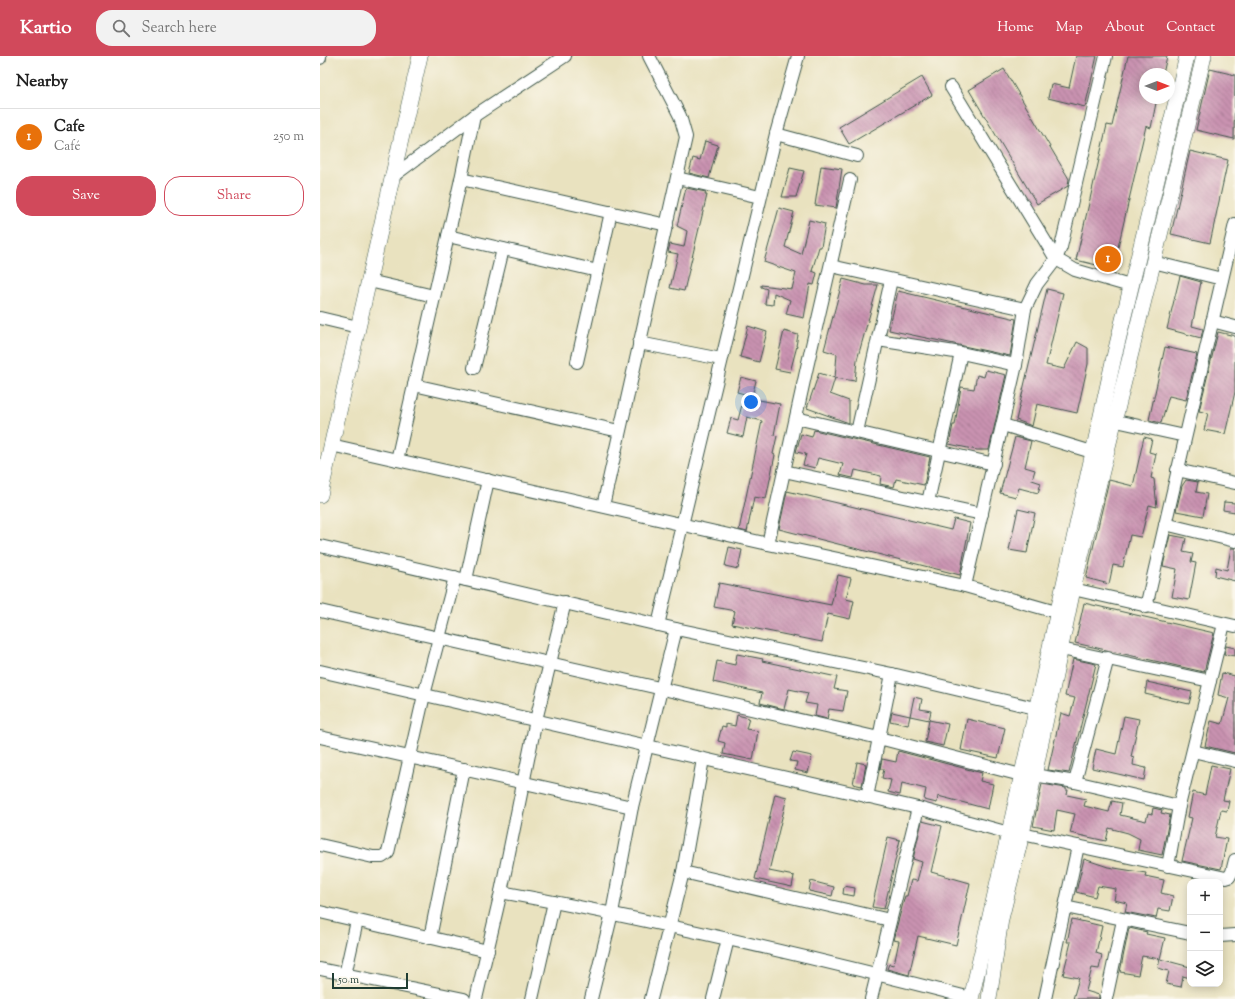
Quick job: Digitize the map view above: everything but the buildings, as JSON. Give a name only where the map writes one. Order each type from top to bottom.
[{"type":"street","points":[[320,495],[420,56]]},
{"type":"street","points":[[392,177],[474,116],[565,56]]},
{"type":"street","points":[[602,506],[686,137],[680,116],[648,56]]},
{"type":"street","points":[[658,625],[760,197],[798,56]]},
{"type":"street","points":[[965,586],[1016,365],[1025,309],[1037,284],[1056,258],[1061,247],[1106,56]]},
{"type":"street","points":[[989,999],[1001,919],[1027,775],[1035,708],[1130,286],[1187,56]]},
{"type":"street","points":[[1027,775],[1060,649],[1073,589],[1116,421],[1153,262],[1204,56]]},
{"type":"street","points":[[951,87],[1056,258],[1075,270],[1130,286]]},
{"type":"street","points":[[397,460],[474,116]]},
{"type":"street","points":[[776,134],[856,156]]},
{"type":"street","points":[[1167,138],[1183,141]]},
{"type":"street","points":[[461,178],[667,225]]},
{"type":"street","points":[[677,178],[760,197]]},
{"type":"street","points":[[768,544],[850,180]]},
{"type":"street","points":[[578,362],[611,212]]},
{"type":"street","points":[[1146,607],[1235,224]]},
{"type":"street","points":[[448,236],[503,250],[598,270]]},
{"type":"street","points":[[474,368],[503,250]]},
{"type":"street","points":[[1153,262],[1222,279]]},
{"type":"street","points":[[831,266],[1025,309]]},
{"type":"street","points":[[857,432],[891,280]]},
{"type":"street","points":[[369,281],[434,296]]},
{"type":"street","points":[[320,318],[358,327]]},
{"type":"street","points":[[1212,321],[1235,327]]},
{"type":"street","points":[[878,340],[961,353],[1016,365]]},
{"type":"street","points":[[639,343],[721,359]]},
{"type":"street","points":[[928,502],[961,353]]},
{"type":"street","points":[[414,385],[619,431]]},
{"type":"street","points":[[796,418],[994,464]]},
{"type":"street","points":[[1100,418],[1185,436]]},
{"type":"street","points":[[1003,425],[1092,452]]},
{"type":"street","points":[[331,445],[768,544],[965,586],[1056,612]]},
{"type":"street","points":[[1177,470],[1235,483]]},
{"type":"street","points":[[784,471],[982,514]]},
{"type":"street","points":[[320,845],[373,857],[382,857],[388,853],[424,695],[439,637],[460,578],[488,480]]},
{"type":"street","points":[[1165,524],[1235,541]]},
{"type":"street","points":[[320,546],[565,602],[658,625],[892,674],[1035,708]]},
{"type":"street","points":[[1073,589],[1146,607],[1230,625],[1210,681],[1179,806],[1168,866]]},
{"type":"street","points":[[476,999],[501,892],[536,720],[565,602]]},
{"type":"street","points":[[320,611],[879,738],[1027,775],[1075,782],[1179,806]]},
{"type":"street","points":[[591,999],[612,913],[632,807],[676,629]]},
{"type":"street","points":[[1060,649],[1108,658],[1210,681]]},
{"type":"street","points":[[1075,782],[1108,658]]},
{"type":"street","points":[[320,671],[536,720],[647,748],[704,759],[918,808],[1016,834],[1226,878],[1232,882]]},
{"type":"street","points":[[867,797],[892,674]]},
{"type":"street","points":[[320,737],[632,807]]},
{"type":"street","points":[[1193,751],[1235,761]]},
{"type":"street","points":[[651,999],[683,872],[704,759]]},
{"type":"street","points":[[430,938],[464,769]]},
{"type":"street","points":[[871,999],[918,808]]},
{"type":"street","points":[[501,892],[612,913],[728,939],[877,974],[971,999],[1016,834]]},
{"type":"street","points":[[1045,999],[1078,846]]},
{"type":"street","points":[[1232,882],[1232,872],[1235,860]]},
{"type":"street","points":[[683,872],[890,920]]},
{"type":"street","points":[[532,999],[554,902]]},
{"type":"street","points":[[1065,907],[1187,932]]},
{"type":"street","points":[[320,912],[488,951]]},
{"type":"street","points":[[1106,999],[1123,920]]},
{"type":"street","points":[[345,975],[357,921]]},
{"type":"street","points":[[1223,936],[1235,935]]},
{"type":"street","points":[[713,999],[728,939]]},
{"type":"street","points":[[320,969],[464,999]]},
{"type":"place","name":"Cafe","points":[[1108,259]]}]
